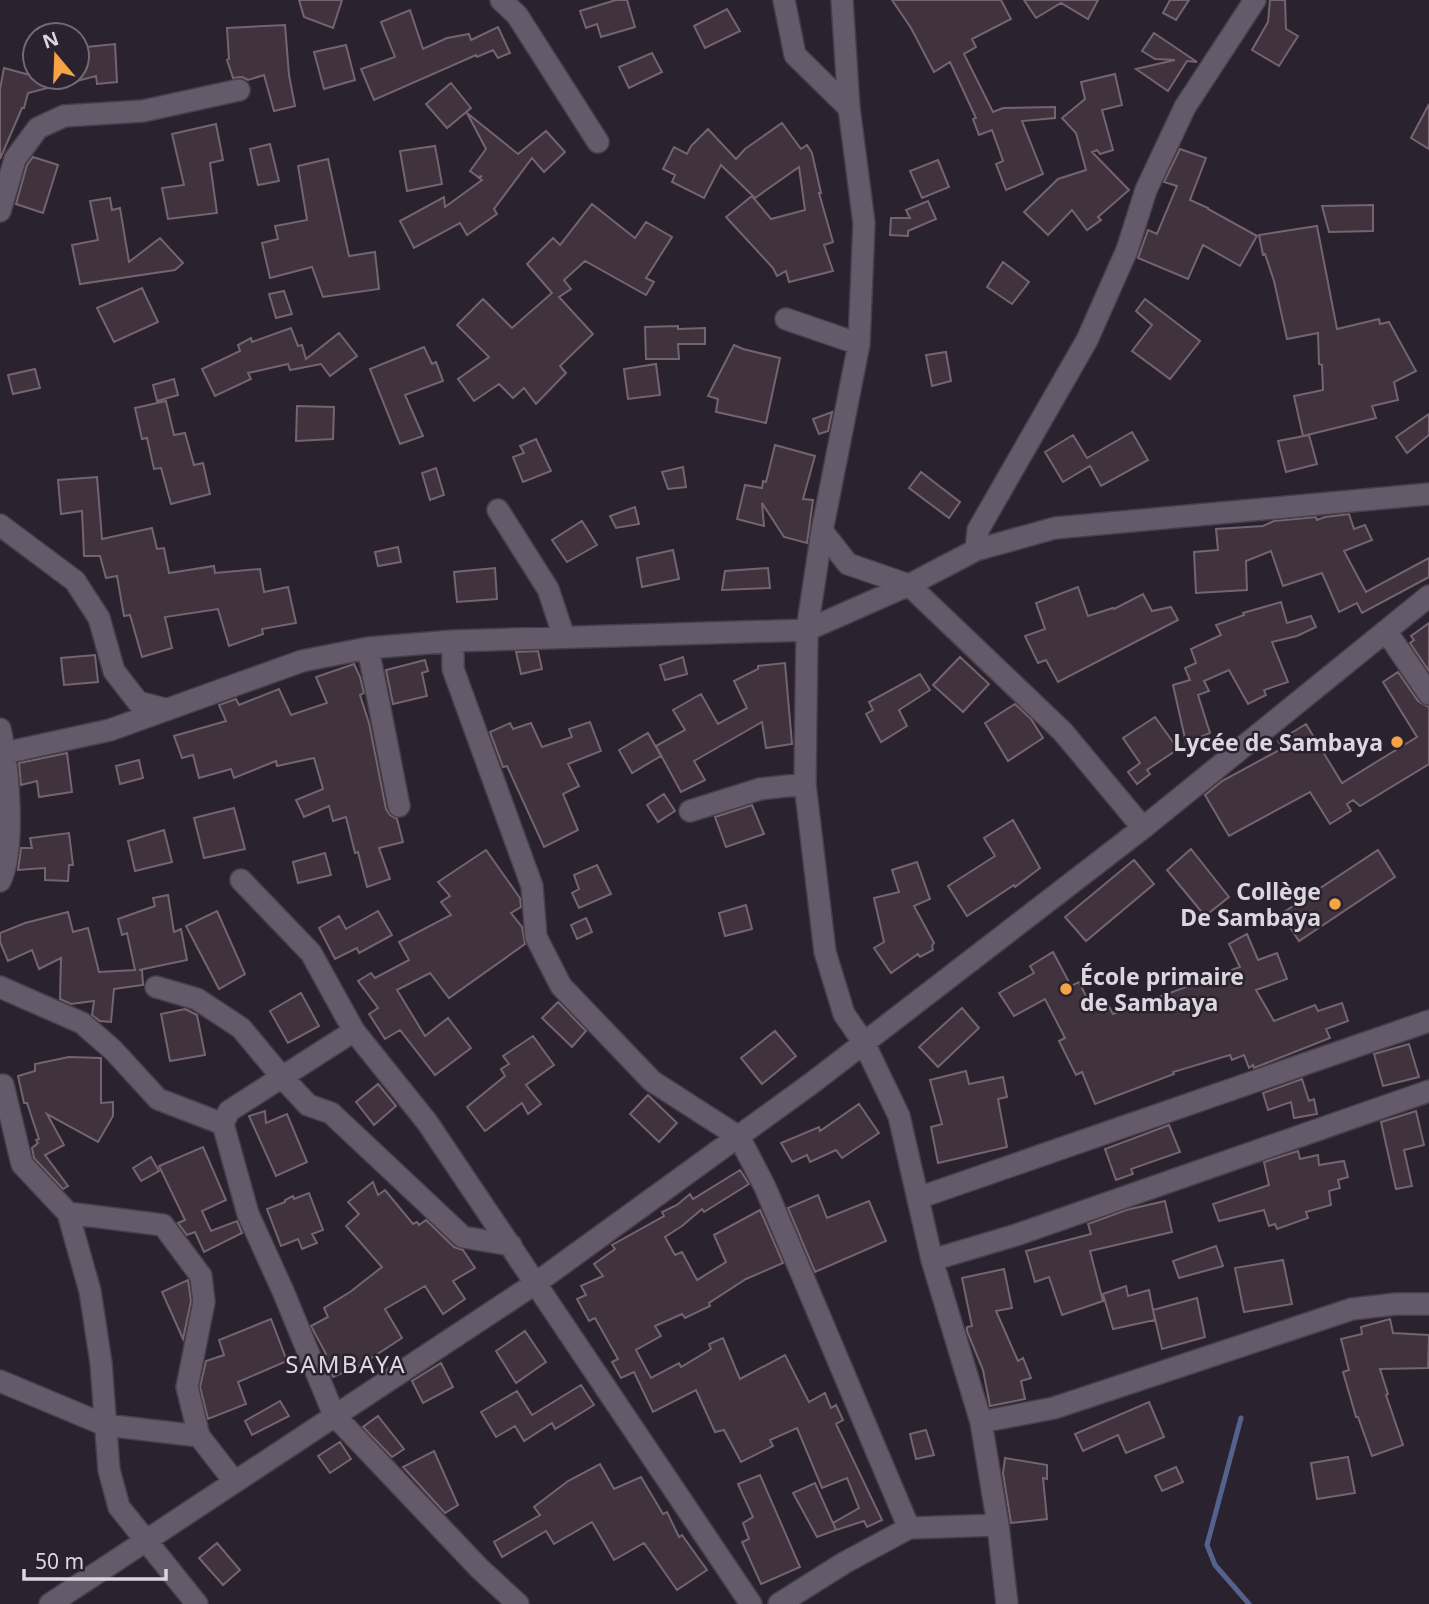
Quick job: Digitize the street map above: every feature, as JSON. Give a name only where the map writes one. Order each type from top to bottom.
[{"type":"street","points":[[784,0],[795,55],[849,108]]},
{"type":"street","points":[[842,0],[849,108],[864,223],[859,344],[822,531],[807,630],[805,784],[825,952],[844,1014],[864,1044],[899,1116],[932,1259],[981,1422],[999,1525],[1007,1604]]},
{"type":"street","points":[[976,550],[978,530],[1087,340],[1127,250],[1146,190],[1185,107],[1255,0]]},
{"type":"street","points":[[514,5],[598,142]]},
{"type":"street","points":[[0,211],[7,158],[38,128],[64,116],[143,111],[239,90]]},
{"type":"street","points":[[786,319],[859,344]]},
{"type":"street","points":[[3,753],[110,730],[302,661],[368,648],[453,641],[807,630],[909,585],[976,550],[1055,528],[1429,494]]},
{"type":"street","points":[[498,510],[548,589],[564,637]]},
{"type":"street","points":[[0,524],[75,581],[99,618],[114,671],[138,702],[165,709]]},
{"type":"street","points":[[822,531],[848,564],[909,585],[1063,732],[1143,828]]},
{"type":"street","points":[[50,1604],[536,1283],[738,1137],[864,1044],[1143,828],[1429,596]]},
{"type":"street","points":[[1386,631],[1429,694]]},
{"type":"street","points":[[453,641],[453,670],[532,886],[536,937],[561,986],[652,1081],[738,1137],[765,1187],[909,1528]]},
{"type":"street","points":[[368,648],[399,806]]},
{"type":"street","points":[[0,729],[9,829],[0,881]]},
{"type":"street","points":[[690,811],[760,789],[805,784]]},
{"type":"street","points":[[241,880],[311,954],[354,1031],[427,1122],[751,1604]]},
{"type":"street","points":[[0,987],[82,1023],[113,1050],[158,1099],[223,1124]]},
{"type":"street","points":[[156,987],[197,999],[241,1028],[308,1105],[331,1113],[463,1237],[511,1245]]},
{"type":"street","points":[[918,1198],[1429,1021]]},
{"type":"street","points":[[354,1031],[229,1111],[223,1124],[248,1214],[334,1415],[480,1569],[518,1604]]},
{"type":"street","points":[[3,1085],[22,1164],[68,1213],[90,1292],[101,1363],[110,1470],[119,1507],[197,1604]]},
{"type":"street","points":[[932,1259],[1016,1235],[1429,1091]]},
{"type":"street","points":[[68,1213],[163,1225],[201,1276],[204,1302],[187,1387],[199,1436],[234,1481]]},
{"type":"street","points":[[981,1422],[1054,1408],[1352,1309],[1396,1304],[1429,1304]]},
{"type":"street","points":[[0,1381],[105,1425],[199,1436]]},
{"type":"street","points":[[779,1604],[844,1563],[909,1528],[999,1525]]},
{"type":"building","points":[[299,0],[342,0],[333,28],[304,17]]},
{"type":"building","points":[[616,0],[627,0],[635,27],[601,37],[597,24],[586,28],[580,11]]},
{"type":"building","points":[[892,0],[1001,0],[1011,19],[972,39],[976,47],[964,54],[993,112],[1003,108],[1055,107],[1055,118],[1022,121],[1043,174],[1006,190],[996,164],[1003,161],[992,130],[979,135],[973,119],[976,118],[950,62],[934,72],[911,28]]},
{"type":"building","points":[[1024,0],[1098,0],[1088,19],[1061,3],[1036,18]]},
{"type":"building","points":[[1170,0],[1189,0],[1176,20],[1163,13]]},
{"type":"building","points":[[1270,0],[1285,0],[1286,29],[1298,36],[1279,66],[1252,50],[1268,22]]},
{"type":"building","points":[[727,9],[740,31],[705,48],[694,26]]},
{"type":"building","points":[[410,10],[423,49],[447,38],[469,34],[471,40],[498,27],[510,53],[498,58],[493,50],[477,57],[476,55],[374,100],[361,69],[395,57],[381,22]]},
{"type":"building","points":[[285,25],[289,75],[295,106],[274,111],[264,75],[248,80],[242,77],[233,78],[227,60],[227,28]]},
{"type":"building","points":[[1154,33],[1197,62],[1187,61],[1168,91],[1136,69],[1175,60],[1155,59],[1142,51]]},
{"type":"building","points":[[115,44],[117,82],[97,84],[96,76],[91,77],[91,47]]},
{"type":"building","points":[[346,45],[355,80],[324,89],[314,52]]},
{"type":"building","points":[[652,53],[662,72],[629,88],[619,67]]},
{"type":"building","points":[[4,68],[21,73],[21,91],[36,91],[28,93],[24,108],[0,159],[0,89]]},
{"type":"building","points":[[1115,74],[1122,105],[1102,110],[1113,150],[1100,154],[1097,150],[1092,152],[1129,190],[1098,217],[1101,220],[1087,230],[1072,210],[1048,235],[1024,212],[1058,179],[1086,170],[1076,133],[1062,118],[1085,99],[1081,82]]},
{"type":"building","points":[[451,83],[471,108],[447,128],[426,104]]},
{"type":"building","points":[[1429,104],[1429,149],[1411,138]]},
{"type":"building","points":[[467,113],[518,154],[546,131],[565,152],[544,172],[532,158],[494,209],[497,214],[467,235],[460,223],[414,248],[400,221],[444,197],[445,207],[482,180],[479,178],[482,176],[478,177],[470,171],[486,149]]},
{"type":"building","points":[[782,123],[801,149],[807,145],[812,153],[819,193],[833,242],[824,245],[833,271],[789,282],[786,271],[777,276],[773,268],[726,217],[752,196],[771,219],[805,210],[799,167],[755,198],[721,165],[704,198],[672,182],[675,175],[663,169],[674,147],[687,154],[708,129],[736,159],[745,149]]},
{"type":"building","points":[[216,124],[223,160],[210,163],[217,213],[168,219],[162,188],[184,185],[172,134]]},
{"type":"building","points":[[270,144],[279,181],[258,185],[250,149]]},
{"type":"building","points":[[435,146],[442,184],[407,191],[400,151]]},
{"type":"building","points":[[1180,149],[1206,158],[1190,200],[1257,236],[1240,266],[1203,245],[1188,279],[1138,258],[1148,230],[1157,234],[1177,186],[1164,182]]},
{"type":"building","points":[[33,157],[58,165],[43,213],[16,204],[27,165]]},
{"type":"building","points":[[328,159],[349,256],[375,252],[379,289],[323,297],[312,267],[270,278],[262,243],[278,239],[275,226],[307,220],[298,166]]},
{"type":"building","points":[[938,160],[949,187],[922,198],[910,171]]},
{"type":"building","points":[[110,198],[112,210],[120,208],[129,262],[160,238],[183,263],[175,270],[80,284],[72,245],[98,240],[90,201]]},
{"type":"building","points":[[928,201],[936,219],[908,231],[908,236],[890,235],[891,218],[910,218],[906,210]]},
{"type":"building","points":[[592,204],[635,238],[646,222],[672,237],[646,278],[654,282],[646,295],[585,261],[564,280],[571,289],[559,297],[593,334],[560,366],[566,373],[536,404],[524,388],[513,398],[499,384],[474,401],[458,379],[489,357],[457,325],[483,299],[512,328],[552,293],[527,264],[553,238],[560,245]]},
{"type":"building","points":[[1373,205],[1373,231],[1329,232],[1322,206]]},
{"type":"building","points":[[1317,226],[1337,329],[1379,319],[1380,324],[1389,322],[1416,371],[1394,382],[1398,400],[1372,406],[1376,418],[1303,436],[1294,396],[1323,390],[1318,333],[1287,339],[1274,281],[1265,254],[1263,255],[1259,235]]},
{"type":"building","points":[[1003,262],[1029,282],[1012,304],[987,287]]},
{"type":"building","points":[[142,288],[158,322],[114,342],[97,308]]},
{"type":"building","points":[[284,291],[292,314],[276,318],[269,294]]},
{"type":"building","points":[[1145,299],[1200,341],[1170,379],[1132,351],[1152,325],[1136,311]]},
{"type":"building","points":[[678,326],[678,329],[705,328],[705,344],[678,344],[679,359],[646,359],[645,327]]},
{"type":"building","points":[[291,328],[298,346],[302,345],[306,359],[339,333],[357,356],[330,376],[321,364],[290,370],[288,364],[248,373],[251,379],[215,396],[202,369],[240,351],[238,345],[251,338],[252,342]]},
{"type":"building","points":[[734,345],[780,358],[766,423],[716,412],[718,399],[708,396]]},
{"type":"building","points":[[424,347],[432,364],[436,362],[443,381],[405,395],[423,436],[400,444],[370,369]]},
{"type":"building","points":[[946,352],[951,381],[932,386],[926,355]]},
{"type":"building","points":[[656,364],[660,395],[628,399],[624,369]]},
{"type":"building","points":[[35,369],[40,388],[13,394],[8,375]]},
{"type":"building","points":[[174,379],[178,395],[157,401],[153,385]]},
{"type":"building","points":[[166,401],[174,435],[185,433],[194,465],[203,463],[210,494],[171,504],[161,468],[154,469],[147,438],[142,439],[135,408]]},
{"type":"building","points":[[297,406],[334,407],[333,439],[296,441]]},
{"type":"building","points":[[832,412],[828,431],[819,434],[813,419]]},
{"type":"building","points":[[1429,414],[1429,435],[1407,453],[1396,437]]},
{"type":"building","points":[[1132,432],[1148,460],[1101,486],[1090,466],[1063,482],[1045,452],[1073,435],[1087,458]]},
{"type":"building","points":[[1309,435],[1317,464],[1286,472],[1278,441]]},
{"type":"building","points":[[536,439],[551,471],[523,482],[513,457],[524,453],[520,446]]},
{"type":"building","points":[[775,445],[815,456],[803,499],[813,500],[807,543],[784,537],[762,503],[764,526],[737,519],[745,485],[762,488],[763,481],[766,482]]},
{"type":"building","points":[[683,467],[686,487],[668,489],[662,472]]},
{"type":"building","points":[[436,468],[444,495],[430,500],[422,473]]},
{"type":"building","points":[[921,472],[960,502],[949,518],[909,488]]},
{"type":"building","points":[[97,477],[102,539],[152,528],[157,549],[164,548],[169,573],[214,566],[215,573],[260,569],[264,592],[288,587],[296,623],[262,629],[263,634],[229,646],[218,609],[165,617],[172,648],[142,657],[130,615],[124,616],[117,576],[106,578],[100,556],[84,556],[82,511],[61,514],[58,480]]},
{"type":"building","points":[[635,507],[639,524],[616,528],[610,516]]},
{"type":"building","points":[[1349,514],[1354,529],[1365,525],[1372,540],[1344,551],[1366,592],[1429,558],[1429,577],[1362,613],[1357,603],[1339,612],[1322,573],[1283,586],[1271,551],[1246,561],[1247,590],[1196,593],[1194,552],[1218,550],[1216,529],[1263,526],[1274,521],[1316,517],[1317,520]]},
{"type":"building","points":[[582,521],[597,545],[567,562],[552,540]]},
{"type":"building","points":[[398,547],[401,562],[378,566],[375,552]]},
{"type":"building","points":[[673,550],[679,579],[642,587],[637,558]]},
{"type":"building","points":[[495,568],[497,599],[457,602],[454,572]]},
{"type":"building","points":[[768,568],[770,588],[722,590],[725,571]]},
{"type":"building","points":[[1078,587],[1088,616],[1114,609],[1143,594],[1152,611],[1171,607],[1178,620],[1058,682],[1046,660],[1038,663],[1025,636],[1045,629],[1036,603]]},
{"type":"building","points":[[1281,602],[1287,623],[1311,616],[1316,627],[1297,636],[1272,642],[1288,682],[1264,690],[1266,695],[1248,704],[1229,670],[1204,681],[1209,691],[1198,695],[1210,733],[1186,743],[1173,685],[1190,680],[1185,668],[1196,663],[1191,649],[1221,635],[1216,625],[1244,615],[1243,613]]},
{"type":"building","points":[[1429,623],[1429,671],[1410,643],[1414,640],[1411,636]]},
{"type":"building","points":[[538,651],[542,669],[521,674],[516,652]]},
{"type":"building","points":[[95,655],[98,682],[64,685],[61,658]]},
{"type":"building","points":[[683,657],[687,674],[665,680],[660,665]]},
{"type":"building","points":[[960,657],[989,684],[963,712],[933,685]]},
{"type":"building","points":[[425,660],[428,671],[422,673],[427,696],[393,704],[386,670]]},
{"type":"building","points":[[785,663],[792,744],[766,748],[762,722],[694,761],[705,780],[681,792],[656,746],[685,730],[673,710],[701,694],[718,724],[747,708],[734,681],[758,669],[758,666]]},
{"type":"building","points":[[354,664],[364,693],[360,695],[369,723],[386,809],[397,819],[403,842],[379,848],[390,879],[367,887],[346,817],[333,821],[329,806],[304,817],[296,800],[323,789],[314,758],[277,766],[276,761],[234,778],[231,769],[199,778],[193,755],[182,758],[174,736],[226,721],[219,705],[236,699],[239,705],[279,689],[291,715],[327,703],[316,677]]},
{"type":"building","points":[[1398,672],[1418,701],[1429,707],[1429,764],[1360,806],[1353,800],[1347,804],[1351,811],[1330,824],[1310,792],[1229,836],[1205,795],[1222,781],[1283,748],[1278,741],[1306,724],[1342,783],[1417,737],[1383,682]]},
{"type":"building","points":[[920,674],[930,690],[899,710],[907,726],[881,742],[866,714],[873,710],[869,702]]},
{"type":"building","points":[[1015,704],[1031,719],[1043,738],[1008,761],[985,723]]},
{"type":"building","points":[[1155,717],[1178,749],[1147,770],[1150,774],[1137,784],[1128,772],[1140,763],[1123,738]]},
{"type":"building","points":[[590,722],[601,751],[568,764],[579,786],[563,794],[578,830],[544,847],[507,766],[503,767],[490,732],[510,723],[513,729],[531,723],[542,747],[572,737],[569,729]]},
{"type":"building","points":[[648,733],[661,756],[632,773],[619,750]]},
{"type":"building","points":[[67,753],[72,792],[39,797],[37,781],[21,785],[19,763]]},
{"type":"building","points":[[139,760],[143,778],[120,784],[116,766]]},
{"type":"building","points":[[664,794],[675,811],[658,822],[647,805]]},
{"type":"building","points":[[752,805],[764,834],[726,847],[715,817]]},
{"type":"building","points":[[234,808],[245,849],[204,858],[194,818]]},
{"type":"building","points":[[1013,820],[1040,868],[1015,887],[1014,885],[967,916],[948,886],[995,856],[984,838]]},
{"type":"building","points":[[164,830],[172,862],[135,871],[128,841]]},
{"type":"building","points":[[69,833],[73,865],[69,865],[68,881],[45,880],[45,868],[18,870],[21,848],[32,848],[30,838]]},
{"type":"building","points":[[1191,849],[1229,897],[1205,916],[1167,870]]},
{"type":"building","points":[[486,850],[520,898],[521,907],[511,913],[522,927],[525,944],[449,998],[430,973],[397,990],[425,1036],[448,1018],[471,1048],[435,1075],[400,1030],[385,1039],[369,1014],[378,1008],[358,981],[371,973],[375,978],[409,960],[399,942],[451,915],[441,902],[450,896],[438,882]]},
{"type":"building","points":[[1378,850],[1395,877],[1299,941],[1281,914]]},
{"type":"building","points":[[325,853],[331,875],[298,883],[293,862]]},
{"type":"building","points":[[1134,860],[1154,884],[1086,941],[1065,917]]},
{"type":"building","points":[[917,862],[930,899],[914,906],[934,943],[933,950],[920,957],[918,954],[891,973],[874,948],[884,942],[874,898],[899,892],[892,870]]},
{"type":"building","points":[[597,865],[611,894],[579,908],[572,893],[579,889],[574,875]]},
{"type":"building","points":[[168,895],[174,932],[181,929],[187,960],[139,970],[142,970],[143,985],[114,989],[111,1022],[100,1021],[92,1015],[94,1001],[71,1004],[60,999],[61,958],[39,969],[32,950],[8,961],[0,942],[0,933],[25,923],[68,912],[73,932],[88,928],[99,972],[135,970],[127,933],[122,935],[118,919],[155,906],[153,898]]},
{"type":"building","points":[[746,905],[752,929],[725,936],[719,913]]},
{"type":"building","points":[[217,911],[245,974],[219,989],[186,926]]},
{"type":"building","points":[[378,911],[392,935],[359,953],[357,948],[335,959],[319,928],[339,916],[346,929]]},
{"type":"building","points":[[586,918],[592,932],[577,939],[571,925]]},
{"type":"building","points":[[1247,934],[1258,960],[1277,953],[1287,979],[1256,990],[1274,1021],[1315,1005],[1318,1011],[1342,1003],[1348,1021],[1326,1029],[1330,1038],[1254,1068],[1253,1065],[1249,1068],[1244,1055],[1232,1060],[1230,1055],[1173,1072],[1174,1074],[1095,1104],[1082,1072],[1076,1075],[1059,1041],[1065,1038],[1045,999],[1014,1016],[999,993],[1034,973],[1030,966],[1053,952],[1071,986],[1079,982],[1090,1004],[1101,1000],[1103,1006],[1107,1003],[1113,1014],[1240,967],[1229,944]]},
{"type":"building","points":[[301,993],[319,1026],[288,1043],[270,1011]]},
{"type":"building","points":[[558,1002],[586,1031],[572,1047],[542,1018]]},
{"type":"building","points":[[962,1008],[979,1028],[938,1067],[919,1047]]},
{"type":"building","points":[[185,1009],[197,1015],[205,1055],[170,1061],[161,1014]]},
{"type":"building","points":[[775,1031],[796,1056],[762,1084],[741,1058]]},
{"type":"building","points":[[533,1036],[554,1065],[526,1085],[541,1104],[528,1114],[522,1103],[485,1131],[467,1107],[505,1076],[501,1069],[509,1064],[503,1056]]},
{"type":"building","points":[[1409,1044],[1419,1077],[1383,1086],[1374,1054]]},
{"type":"building","points":[[69,1057],[101,1058],[101,1103],[113,1102],[113,1116],[98,1142],[47,1114],[64,1145],[45,1155],[68,1186],[63,1189],[34,1158],[32,1148],[39,1139],[27,1103],[24,1103],[18,1076],[35,1071],[35,1064]]},
{"type":"building","points":[[966,1071],[969,1084],[1003,1077],[1007,1097],[998,1099],[1007,1147],[938,1163],[931,1127],[942,1124],[930,1080]]},
{"type":"building","points":[[1302,1079],[1309,1101],[1314,1099],[1317,1114],[1294,1118],[1291,1102],[1268,1110],[1263,1093]]},
{"type":"building","points":[[378,1084],[396,1106],[374,1125],[356,1102]]},
{"type":"building","points":[[648,1095],[677,1123],[659,1142],[630,1114]]},
{"type":"building","points":[[859,1104],[879,1133],[842,1158],[836,1150],[810,1162],[807,1155],[792,1162],[781,1143],[819,1127],[820,1131]]},
{"type":"building","points":[[265,1111],[266,1123],[287,1114],[307,1162],[276,1176],[249,1116]]},
{"type":"building","points":[[1416,1111],[1424,1145],[1404,1150],[1412,1186],[1396,1189],[1381,1122]]},
{"type":"building","points":[[1169,1125],[1180,1152],[1131,1169],[1133,1174],[1116,1180],[1105,1149]]},
{"type":"building","points":[[203,1147],[226,1200],[202,1211],[211,1231],[237,1221],[242,1233],[204,1252],[195,1232],[187,1235],[178,1223],[185,1220],[159,1166]]},
{"type":"building","points":[[1298,1151],[1300,1159],[1318,1155],[1319,1165],[1344,1161],[1348,1177],[1338,1180],[1340,1188],[1329,1191],[1331,1205],[1306,1212],[1308,1218],[1277,1229],[1275,1224],[1269,1226],[1264,1210],[1219,1221],[1213,1204],[1269,1185],[1264,1162]]},
{"type":"building","points":[[151,1157],[159,1171],[141,1181],[133,1168]]},
{"type":"building","points":[[740,1170],[749,1184],[704,1212],[702,1209],[665,1237],[675,1255],[682,1252],[697,1280],[726,1262],[714,1235],[760,1210],[783,1263],[746,1279],[709,1303],[710,1306],[685,1318],[682,1314],[655,1326],[661,1336],[636,1350],[651,1378],[679,1363],[681,1367],[711,1349],[709,1344],[723,1338],[740,1379],[785,1355],[809,1402],[825,1393],[831,1408],[836,1405],[843,1420],[836,1424],[882,1520],[867,1527],[864,1521],[836,1530],[833,1523],[859,1508],[847,1478],[822,1488],[797,1428],[770,1440],[773,1446],[741,1462],[724,1430],[715,1432],[696,1390],[653,1412],[634,1372],[621,1378],[612,1362],[618,1359],[595,1318],[589,1321],[577,1299],[586,1295],[581,1286],[603,1276],[594,1264],[615,1249],[612,1245],[664,1216],[662,1212],[677,1205],[690,1194],[693,1199]]},
{"type":"building","points":[[373,1182],[378,1195],[385,1190],[413,1224],[417,1222],[419,1225],[426,1220],[454,1247],[463,1250],[475,1268],[453,1281],[465,1299],[443,1314],[425,1286],[385,1309],[402,1338],[359,1366],[333,1377],[324,1355],[326,1354],[311,1326],[328,1317],[324,1308],[382,1267],[346,1226],[359,1214],[348,1202]]},
{"type":"building","points":[[309,1193],[323,1230],[312,1234],[317,1243],[302,1249],[298,1239],[281,1246],[267,1209],[293,1196],[294,1199]]},
{"type":"building","points":[[818,1195],[827,1218],[869,1201],[886,1241],[815,1272],[788,1208]]},
{"type":"building","points":[[1165,1201],[1172,1232],[1090,1251],[1103,1301],[1062,1315],[1049,1277],[1035,1282],[1026,1251],[1091,1234],[1088,1224],[1126,1210]]},
{"type":"building","points":[[1216,1246],[1223,1266],[1179,1278],[1173,1261]]},
{"type":"building","points":[[1283,1260],[1292,1304],[1244,1312],[1235,1268]]},
{"type":"building","points":[[1004,1269],[1012,1308],[996,1311],[1018,1361],[1023,1358],[1031,1378],[1021,1381],[1025,1399],[990,1406],[983,1370],[967,1331],[967,1327],[972,1326],[962,1278]]},
{"type":"building","points":[[188,1280],[191,1301],[183,1339],[162,1292]]},
{"type":"building","points":[[1126,1286],[1128,1296],[1149,1290],[1155,1320],[1113,1329],[1103,1294]]},
{"type":"building","points":[[1197,1298],[1205,1337],[1162,1349],[1153,1310]]},
{"type":"building","points":[[271,1319],[287,1361],[238,1382],[246,1404],[208,1419],[200,1387],[206,1361],[224,1355],[219,1340]]},
{"type":"building","points":[[1390,1319],[1393,1333],[1429,1335],[1428,1368],[1380,1369],[1403,1445],[1372,1456],[1356,1417],[1343,1372],[1349,1370],[1341,1339],[1362,1334],[1361,1327]]},
{"type":"building","points":[[525,1331],[546,1362],[516,1383],[496,1351]]},
{"type":"building","points":[[441,1363],[453,1387],[423,1403],[412,1381]]},
{"type":"building","points":[[581,1385],[594,1405],[555,1429],[552,1423],[524,1441],[515,1426],[496,1437],[481,1412],[517,1391],[532,1415]]},
{"type":"building","points":[[280,1401],[289,1416],[252,1435],[245,1421]]},
{"type":"building","points":[[1149,1402],[1164,1437],[1126,1453],[1118,1435],[1083,1451],[1075,1434]]},
{"type":"building","points":[[378,1416],[404,1449],[392,1457],[363,1427]]},
{"type":"building","points":[[926,1430],[934,1455],[916,1459],[910,1434]]},
{"type":"building","points":[[340,1442],[351,1459],[330,1473],[318,1456]]},
{"type":"building","points":[[434,1451],[458,1505],[445,1513],[403,1467]]},
{"type":"building","points":[[1348,1457],[1355,1493],[1317,1499],[1311,1463]]},
{"type":"building","points":[[1005,1458],[1047,1465],[1047,1479],[1043,1478],[1047,1519],[1011,1523],[1003,1473]]},
{"type":"building","points":[[600,1464],[614,1489],[641,1477],[663,1514],[667,1512],[679,1537],[682,1535],[707,1570],[677,1590],[644,1543],[614,1560],[592,1522],[554,1544],[546,1531],[502,1557],[494,1542],[540,1515],[534,1507],[568,1481]]},
{"type":"building","points":[[1176,1467],[1183,1482],[1162,1491],[1155,1476]]},
{"type":"building","points":[[760,1475],[800,1567],[761,1584],[742,1542],[749,1539],[743,1523],[753,1517],[738,1484]]},
{"type":"building","points":[[815,1483],[836,1530],[817,1537],[793,1493]]},
{"type":"building","points":[[217,1543],[240,1570],[223,1585],[199,1558]]},
{"type":"waterway","points":[[1241,1418],[1207,1545],[1215,1565],[1249,1604]]},
{"type":"place","name":"Lycée de Sambaya","points":[[1397,742]]},
{"type":"place","name":"Collège De Sambaya","points":[[1335,904]]},
{"type":"place","name":"École primaire de Sambaya","points":[[1066,989]]},
{"type":"district","name":"SAMBAYA","points":[[346,1363]]}]
